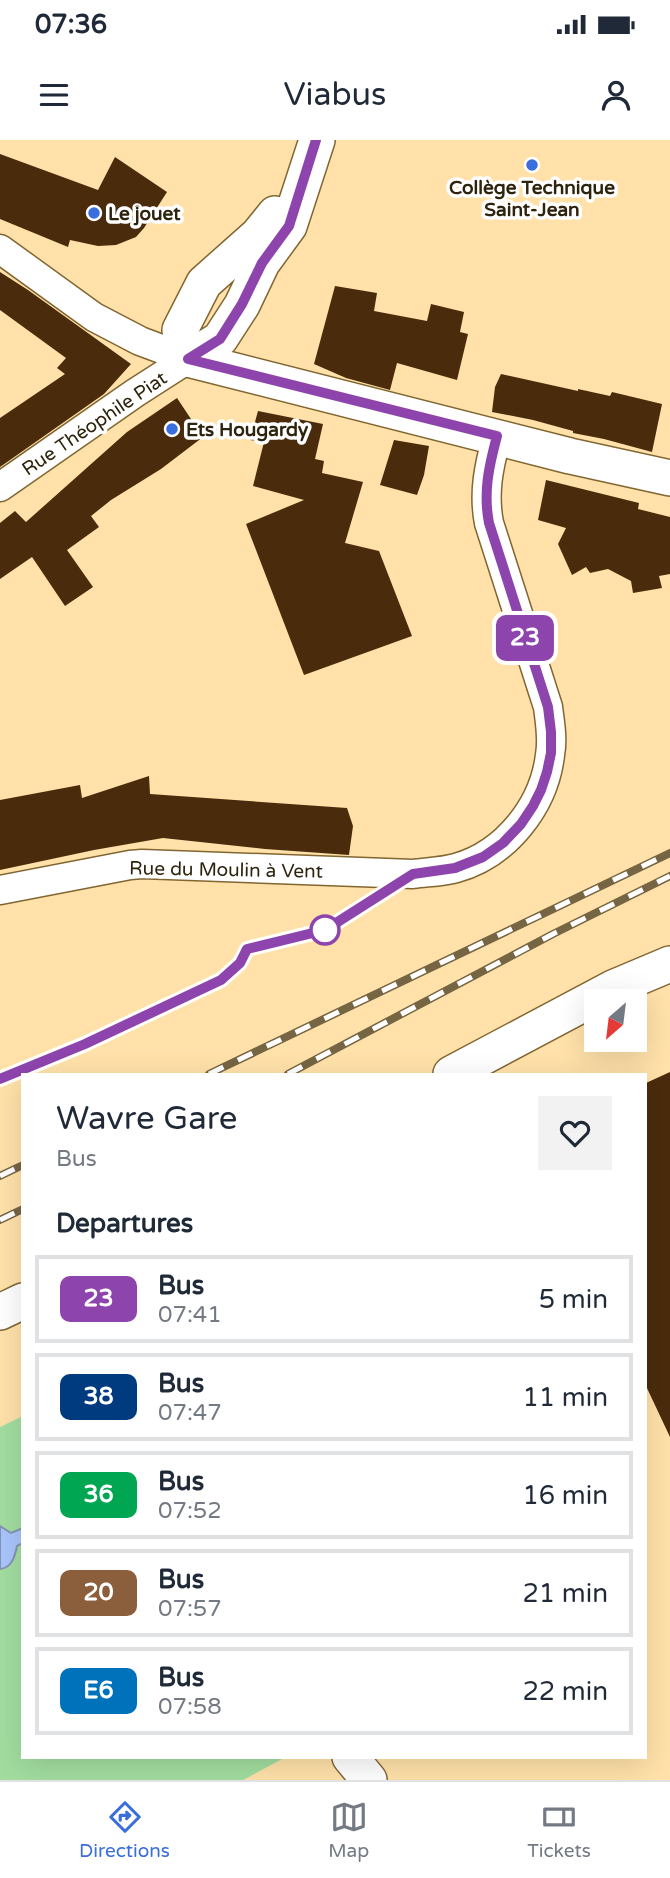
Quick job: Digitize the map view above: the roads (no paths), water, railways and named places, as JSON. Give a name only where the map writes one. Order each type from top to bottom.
[{"type":"street","points":[[188,359],[220,339],[242,304],[262,263],[289,226],[317,140]]},
{"type":"street","points":[[0,249],[93,317],[140,341],[188,359],[570,456],[670,478]]},
{"type":"street","name":"Rue Théophile Piat","points":[[0,487],[188,359]]},
{"type":"street","name":"Rue du Moulin à Vent","points":[[0,890],[142,864],[413,874],[455,868],[483,857],[503,843],[521,824],[541,790],[547,772],[551,742],[548,707],[486,508],[485,492],[497,436]]},
{"type":"street","points":[[453,1073],[612,988],[670,964]]},
{"type":"street","points":[[0,1312],[21,1302]]},
{"type":"street","points":[[352,1759],[369,1780]]},
{"type":"water","points":[[0,1526],[11,1533],[21,1529],[21,1544],[17,1546],[10,1564],[0,1569]]},
{"type":"railway","points":[[211,1073],[670,853]]},
{"type":"railway","points":[[290,1073],[553,934],[670,876]]},
{"type":"railway","points":[[0,1176],[21,1166]]},
{"type":"railway","points":[[0,1220],[21,1210]]},
{"type":"place","name":"Collège Technique Saint-Jean","points":[[532,165]]},
{"type":"place","name":"Le jouet","points":[[94,213]]},
{"type":"place","name":"Ets Hougardy","points":[[172,429]]}]
